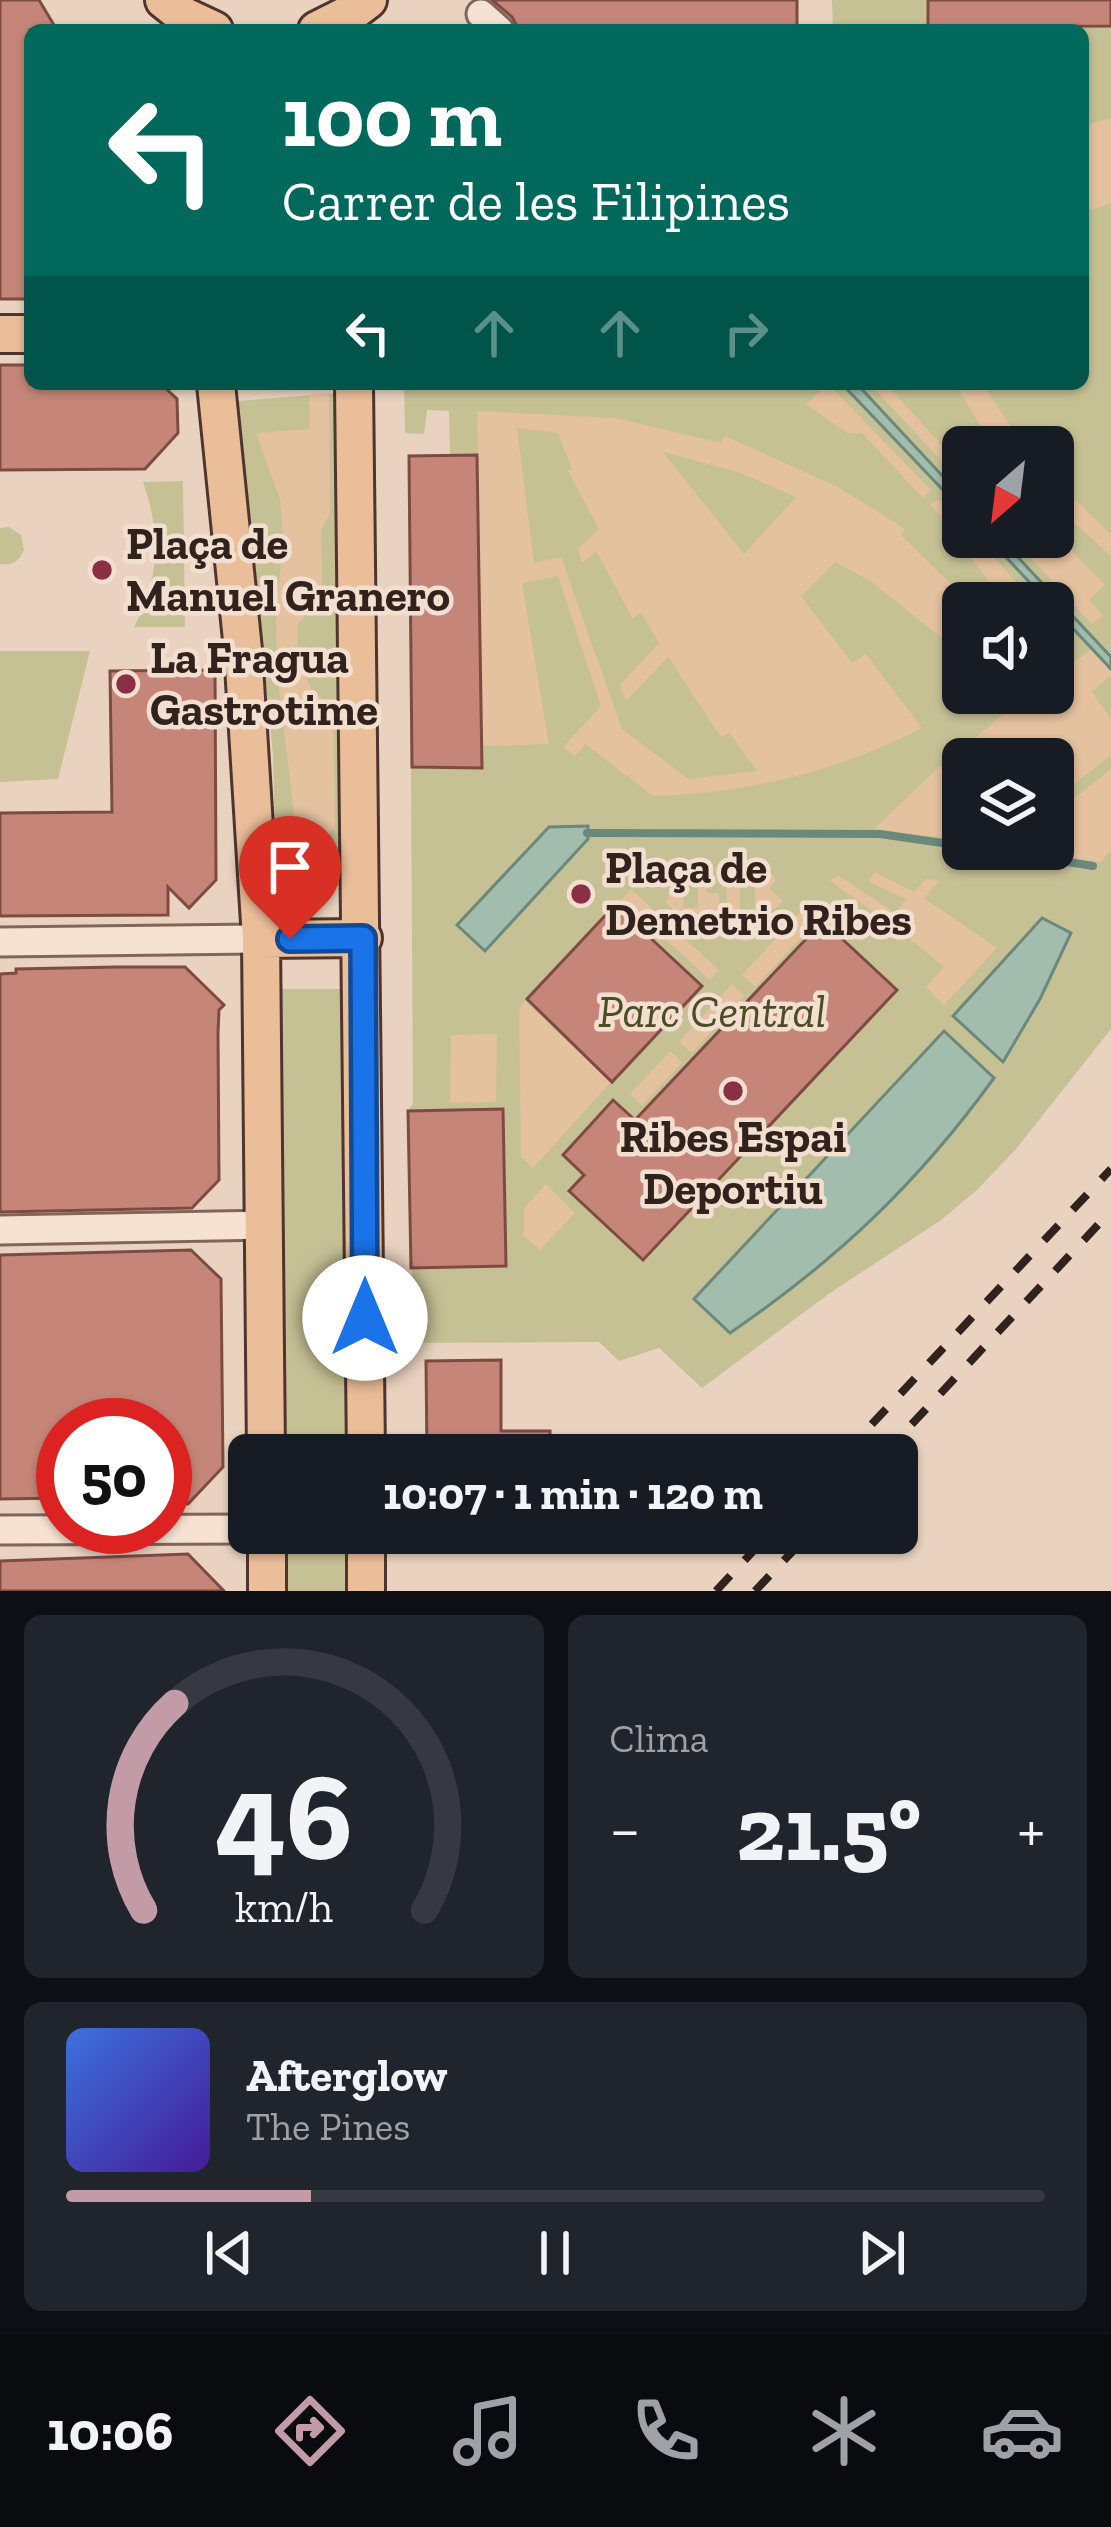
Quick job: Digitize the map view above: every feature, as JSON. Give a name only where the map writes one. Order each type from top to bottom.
[{"type":"main road","points":[[217,390],[243,650],[261,939],[266,1434]]},
{"type":"main road","points":[[354,390],[366,1434]]},
{"type":"main road","points":[[261,939],[363,938]]},
{"type":"main road","points":[[267,1554],[267,1591]]},
{"type":"main road","points":[[366,1554],[366,1591]]},
{"type":"street","points":[[0,942],[261,939]]},
{"type":"street","points":[[0,1230],[264,1226]]},
{"type":"street","points":[[0,1530],[228,1529]]},
{"type":"green space","name":"Parc Central","points":[[832,0],[1111,0],[1111,1029],[1016,1149],[978,1189],[702,1388],[659,1348],[619,1361],[599,1342],[405,1343],[406,1307],[413,1306],[408,1110],[413,1104],[409,456],[450,455],[449,411],[427,410],[424,434],[405,433],[404,390],[1089,390],[1089,24],[833,24]]},
{"type":"green space","points":[[338,393],[345,869],[276,871],[273,755],[238,401]]},
{"type":"green space","points":[[183,481],[185,627],[134,627],[149,591],[155,555],[153,520],[143,482]]},
{"type":"green space","points":[[9,527],[21,535],[24,550],[15,562],[0,564],[0,528]]},
{"type":"green space","points":[[0,651],[90,651],[58,779],[0,782]]},
{"type":"green space","points":[[278,989],[343,989],[349,1434],[285,1434]]},
{"type":"green space","points":[[286,1554],[350,1554],[351,1591],[286,1591]]},
{"type":"sand","points":[[1111,118],[1111,203],[1089,211],[1089,124]]},
{"type":"sand","points":[[821,390],[834,390],[931,490],[923,498],[862,433],[847,433],[806,404]]},
{"type":"sand","points":[[876,390],[891,390],[942,445],[942,461]]},
{"type":"sand","points":[[959,390],[986,390],[1011,426],[981,426]]},
{"type":"sand","points":[[329,393],[330,514],[321,530],[322,593],[298,625],[297,641],[311,688],[333,709],[335,826],[299,871],[283,871],[294,813],[278,681],[276,623],[283,536],[280,499],[256,433],[310,429],[309,395]]},
{"type":"sand","points":[[477,411],[616,418],[721,443],[725,436],[838,487],[896,523],[905,530],[901,535],[949,582],[942,582],[942,638],[872,582],[835,562],[801,596],[852,663],[866,654],[922,728],[858,756],[791,777],[723,791],[653,796],[585,744],[575,756],[563,747],[601,706],[558,576],[522,583],[549,744],[481,746]],"holes":[[[517,428],[558,433],[572,469],[568,471],[599,529],[578,549],[582,563],[596,551],[633,619],[641,612],[659,643],[620,685],[626,701],[668,657],[721,737],[729,732],[757,771],[689,779],[622,729],[561,557],[534,563]],[[663,452],[738,472],[796,497],[744,554]]]},
{"type":"sand","points":[[938,499],[942,503],[942,517],[931,505]]},
{"type":"sand","points":[[1074,499],[1111,534],[1111,556],[1074,522]]},
{"type":"sand","points":[[1074,553],[1105,585],[1089,600],[1103,615],[1092,624],[1074,605],[1074,582],[1053,582],[1031,558],[1074,558]]},
{"type":"sand","points":[[971,558],[994,558],[1016,582],[990,582]]},
{"type":"sand","points":[[1092,649],[1111,669],[1111,675],[1092,692],[1111,719],[1111,755],[1074,784],[1074,738],[975,738],[1004,714],[1074,714],[1074,662]]},
{"type":"sand","points":[[942,765],[942,837],[874,829]]},
{"type":"sand","points":[[1111,769],[1111,851],[1100,862],[1074,858],[1074,798]]},
{"type":"sand","points":[[763,862],[776,880],[769,888],[783,901],[760,922],[755,918],[755,863]]},
{"type":"sand","points":[[698,863],[707,863],[707,893],[719,893],[720,911],[727,910],[726,863],[735,863],[740,910],[732,919],[750,936],[745,942],[726,925],[696,923],[695,929],[665,902],[668,876],[683,876],[683,908],[698,908]]},
{"type":"sand","points":[[874,872],[914,892],[926,879],[939,881],[924,898],[997,948],[944,1005],[926,987],[944,967],[896,928],[885,940],[878,932],[886,921],[830,881],[838,875],[895,913],[906,899],[869,882]]},
{"type":"sand","points":[[631,889],[719,970],[710,980],[622,899]]},
{"type":"sand","points":[[807,905],[820,917],[755,987],[742,975]]},
{"type":"sand","points":[[732,984],[744,996],[692,1053],[679,1042]]},
{"type":"sand","points":[[525,1001],[611,1082],[533,1168],[521,1157],[519,1008]]},
{"type":"sand","points":[[497,1034],[496,1102],[450,1103],[451,1035]]},
{"type":"sand","points":[[670,1051],[682,1062],[642,1106],[630,1094]]},
{"type":"sand","points":[[546,1184],[575,1213],[540,1250],[524,1236],[524,1208]]},
{"type":"shaded area","points":[[848,390],[863,390],[942,475],[942,489]]},
{"type":"shaded area","points":[[1007,558],[1019,558],[1041,582],[1029,582]]},
{"type":"shaded area","points":[[1074,617],[1111,657],[1111,669],[1074,630]]},
{"type":"shaded area","points":[[588,826],[588,839],[485,951],[457,925],[549,827]]},
{"type":"shaded area","points":[[1042,918],[1071,933],[1003,1062],[953,1016]]},
{"type":"shaded area","points":[[944,1031],[994,1078],[936,1152],[874,1217],[806,1277],[730,1333],[694,1299]]},
{"type":"building","points":[[0,0],[39,0],[53,24],[24,24],[24,299],[0,299]]},
{"type":"building","points":[[492,0],[797,0],[797,24],[516,24]]},
{"type":"building","points":[[928,0],[1111,0],[1111,26],[928,24]]},
{"type":"building","points":[[0,365],[24,365],[24,390],[167,390],[177,399],[178,433],[145,469],[0,470]]},
{"type":"building","points":[[477,455],[482,768],[412,767],[409,456]]},
{"type":"building","points":[[215,670],[216,880],[189,908],[168,887],[168,915],[0,916],[0,813],[112,812],[110,671]]},
{"type":"building","points":[[615,905],[702,986],[612,1082],[527,999]]},
{"type":"building","name":"Ribes Espai Deportiu","points":[[823,921],[897,990],[643,1260],[569,1191],[584,1175],[563,1155],[613,1100],[635,1120]]},
{"type":"building","points":[[185,967],[224,1005],[219,1010],[218,1033],[219,1180],[192,1208],[0,1212],[0,974],[16,973],[16,969]]},
{"type":"building","points":[[503,1109],[506,1266],[411,1268],[408,1111]]},
{"type":"building","points":[[191,1250],[221,1279],[223,1467],[192,1500],[192,1398],[36,1398],[36,1498],[0,1499],[0,1255]]},
{"type":"building","points":[[501,1360],[501,1431],[550,1434],[427,1434],[426,1361]]},
{"type":"building","points":[[188,1554],[224,1591],[0,1591],[0,1561]]},
{"type":"waterway","points":[[587,833],[880,834],[942,843]]},
{"type":"waterway","points":[[1074,863],[1093,866]]},
{"type":"railway","points":[[863,1434],[1111,1169]]},
{"type":"railway","points":[[903,1434],[1111,1211]]},
{"type":"railway","points":[[716,1591],[750,1554]]},
{"type":"railway","points":[[755,1591],[790,1554]]},
{"type":"place","name":"Plaça de Manuel Granero","points":[[102,570]]},
{"type":"place","name":"La Fragua Gastrotime","points":[[126,684]]},
{"type":"place","name":"Plaça de Demetrio Ribes","points":[[581,894]]},
{"type":"place","name":"Ribes Espai Deportiu","points":[[733,1091]]},
{"type":"route","points":[[290,939],[363,938],[365,1318]]}]
